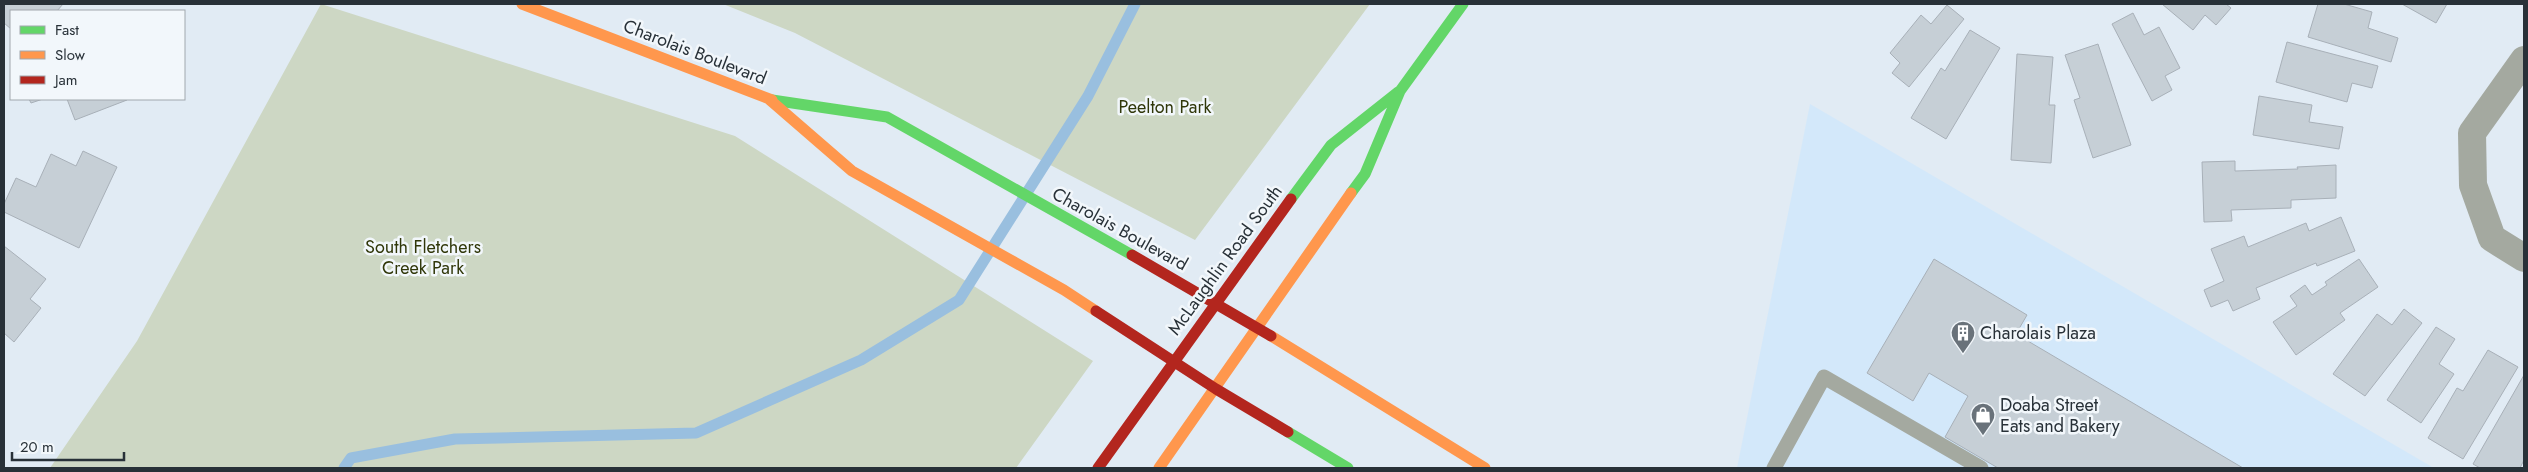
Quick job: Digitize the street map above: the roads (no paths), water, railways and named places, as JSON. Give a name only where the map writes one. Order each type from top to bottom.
[{"type":"street","name":"Charolais Boulevard","points":[[522,4],[770,100],[887,117],[1216,302],[1485,468]]},
{"type":"street","name":"McLaughlin Road South","points":[[1159,468],[1216,390],[1365,174],[1400,91],[1463,4]]},
{"type":"street","points":[[2524,60],[2472,134],[2473,184],[2492,238],[2524,258]]},
{"type":"street","name":"McLaughlin Road South","points":[[1098,468],[1173,361],[1331,145],[1400,91]]},
{"type":"street","name":"Charolais Boulevard","points":[[770,100],[852,171],[1064,290],[1216,390],[1348,468]]},
{"type":"lane","points":[[1777,467],[1824,376],[1981,468]]},
{"type":"waterway","points":[[344,468],[351,458],[455,439],[696,433],[861,360],[959,300],[1088,96],[1135,4]]},
{"type":"place","name":"Charolais Plaza","points":[[1963,354]]},
{"type":"place","name":"Doaba Street Eats and Bakery","points":[[1983,436]]},
{"type":"park label","name":"Peelton Park","points":[[1165,107]]},
{"type":"park label","name":"South Fletchers Creek Park","points":[[423,257]]}]
